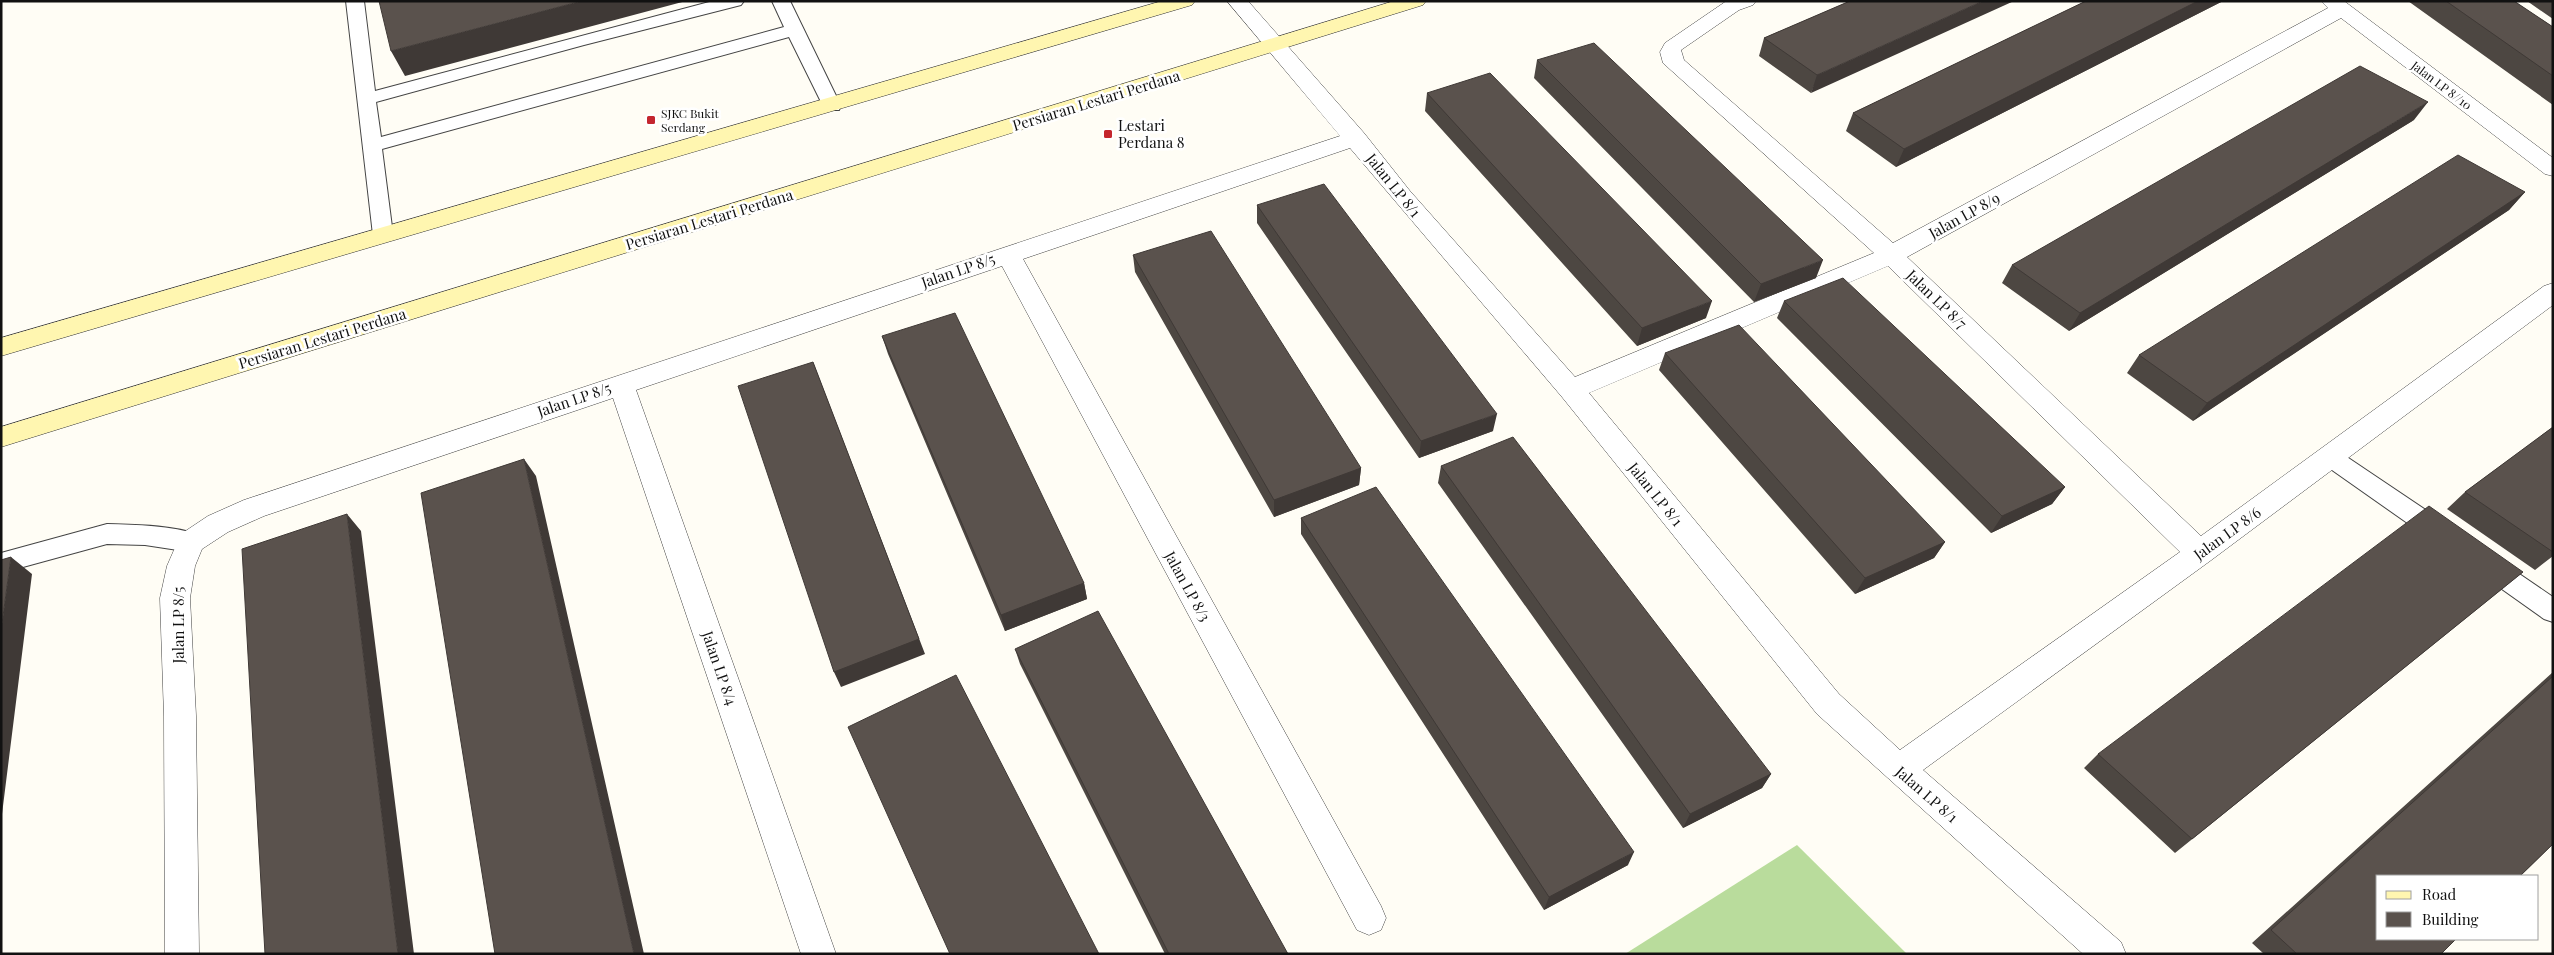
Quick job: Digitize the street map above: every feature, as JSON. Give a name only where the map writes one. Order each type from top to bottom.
[{"type":"main road","points":[[1,347],[832,106],[1185,1]]},
{"type":"main road","name":"Persiaran Lestari Perdana","points":[[1,437],[1416,1]]},
{"type":"street","name":"Jalan LP 8/1","points":[[1237,1],[1356,138],[1402,196],[1571,390],[1828,704],[2109,954]]},
{"type":"street","name":"Jalan LP 8/7","points":[[1746,1],[1732,6],[1672,47],[1670,52],[1674,63],[1891,255],[2200,553]]},
{"type":"street","name":"Jalan LP 8//10","points":[[2336,5],[2553,169]]},
{"type":"street","name":"Jalan LP 8/9","points":[[1571,390],[1891,255],[2336,5]]},
{"type":"street","name":"Jalan LP 8/5","points":[[182,954],[180,716],[175,598],[181,566],[191,542],[218,524],[254,508],[621,383],[1356,138]]},
{"type":"street","name":"Jalan LP 8/3","points":[[1008,254],[1369,918]]},
{"type":"street","name":"Jalan LP 8/6","points":[[1899,769],[2200,553],[2553,292]]},
{"type":"street","name":"Jalan LP 8/4","points":[[621,383],[819,954]]},
{"type":"lane","points":[[355,1],[383,235]]},
{"type":"lane","points":[[367,99],[578,40],[734,1]]},
{"type":"lane","points":[[781,1],[832,106]]},
{"type":"lane","points":[[372,146],[794,30]]},
{"type":"lane","points":[[2330,457],[2553,611]]},
{"type":"lane","points":[[1,563],[107,534],[145,535],[191,542]]},
{"type":"green space","points":[[1797,845],[1907,954],[1625,954]]},
{"type":"building","points":[[379,1],[582,1],[391,51]]},
{"type":"building","points":[[1850,1],[1983,1],[1817,75],[1764,38]]},
{"type":"building","points":[[2086,1],[2198,1],[1904,149],[1853,113]]},
{"type":"building","points":[[2446,1],[2514,1],[2553,27],[2553,76]]},
{"type":"building","points":[[1594,43],[1823,260],[1761,284],[1537,60]]},
{"type":"building","points":[[2360,66],[2428,102],[2080,313],[2012,265]]},
{"type":"building","points":[[1490,73],[1712,301],[1642,328],[1427,93]]},
{"type":"building","points":[[2458,155],[2525,192],[2207,403],[2139,355]]},
{"type":"building","points":[[1324,184],[1497,414],[1421,441],[1257,205]]},
{"type":"building","points":[[1211,231],[1361,468],[1274,500],[1133,255]]},
{"type":"building","points":[[1843,278],[2065,487],[2002,516],[1784,301]]},
{"type":"building","points":[[955,313],[1084,583],[1001,615],[882,336]]},
{"type":"building","points":[[1739,325],[1945,542],[1865,578],[1665,353]]},
{"type":"building","points":[[813,362],[919,639],[834,672],[738,386]]},
{"type":"building","points":[[2553,427],[2553,552],[2465,492]]},
{"type":"building","points":[[1513,437],[1771,774],[1690,814],[1441,466]]},
{"type":"building","points":[[524,459],[634,954],[495,954],[421,493]]},
{"type":"building","points":[[1376,487],[1634,852],[1549,897],[1301,518]]},
{"type":"building","points":[[2429,506],[2523,572],[2192,839],[2098,754]]},
{"type":"building","points":[[347,514],[398,954],[265,954],[242,549]]},
{"type":"building","points":[[11,557],[1,631],[1,560]]},
{"type":"building","points":[[1098,611],[1288,954],[1169,954],[1015,649]]},
{"type":"building","points":[[956,675],[1099,954],[950,954],[848,727]]},
{"type":"building","points":[[2553,676],[2553,844],[2521,875],[2376,875],[2376,940],[2455,940],[2441,954],[2297,954],[2271,930]]},
{"type":"place","name":"SJKC Bukit Serdang","points":[[651,120]]},
{"type":"place","name":"Lestari Perdana 8","points":[[1108,134]]}]
